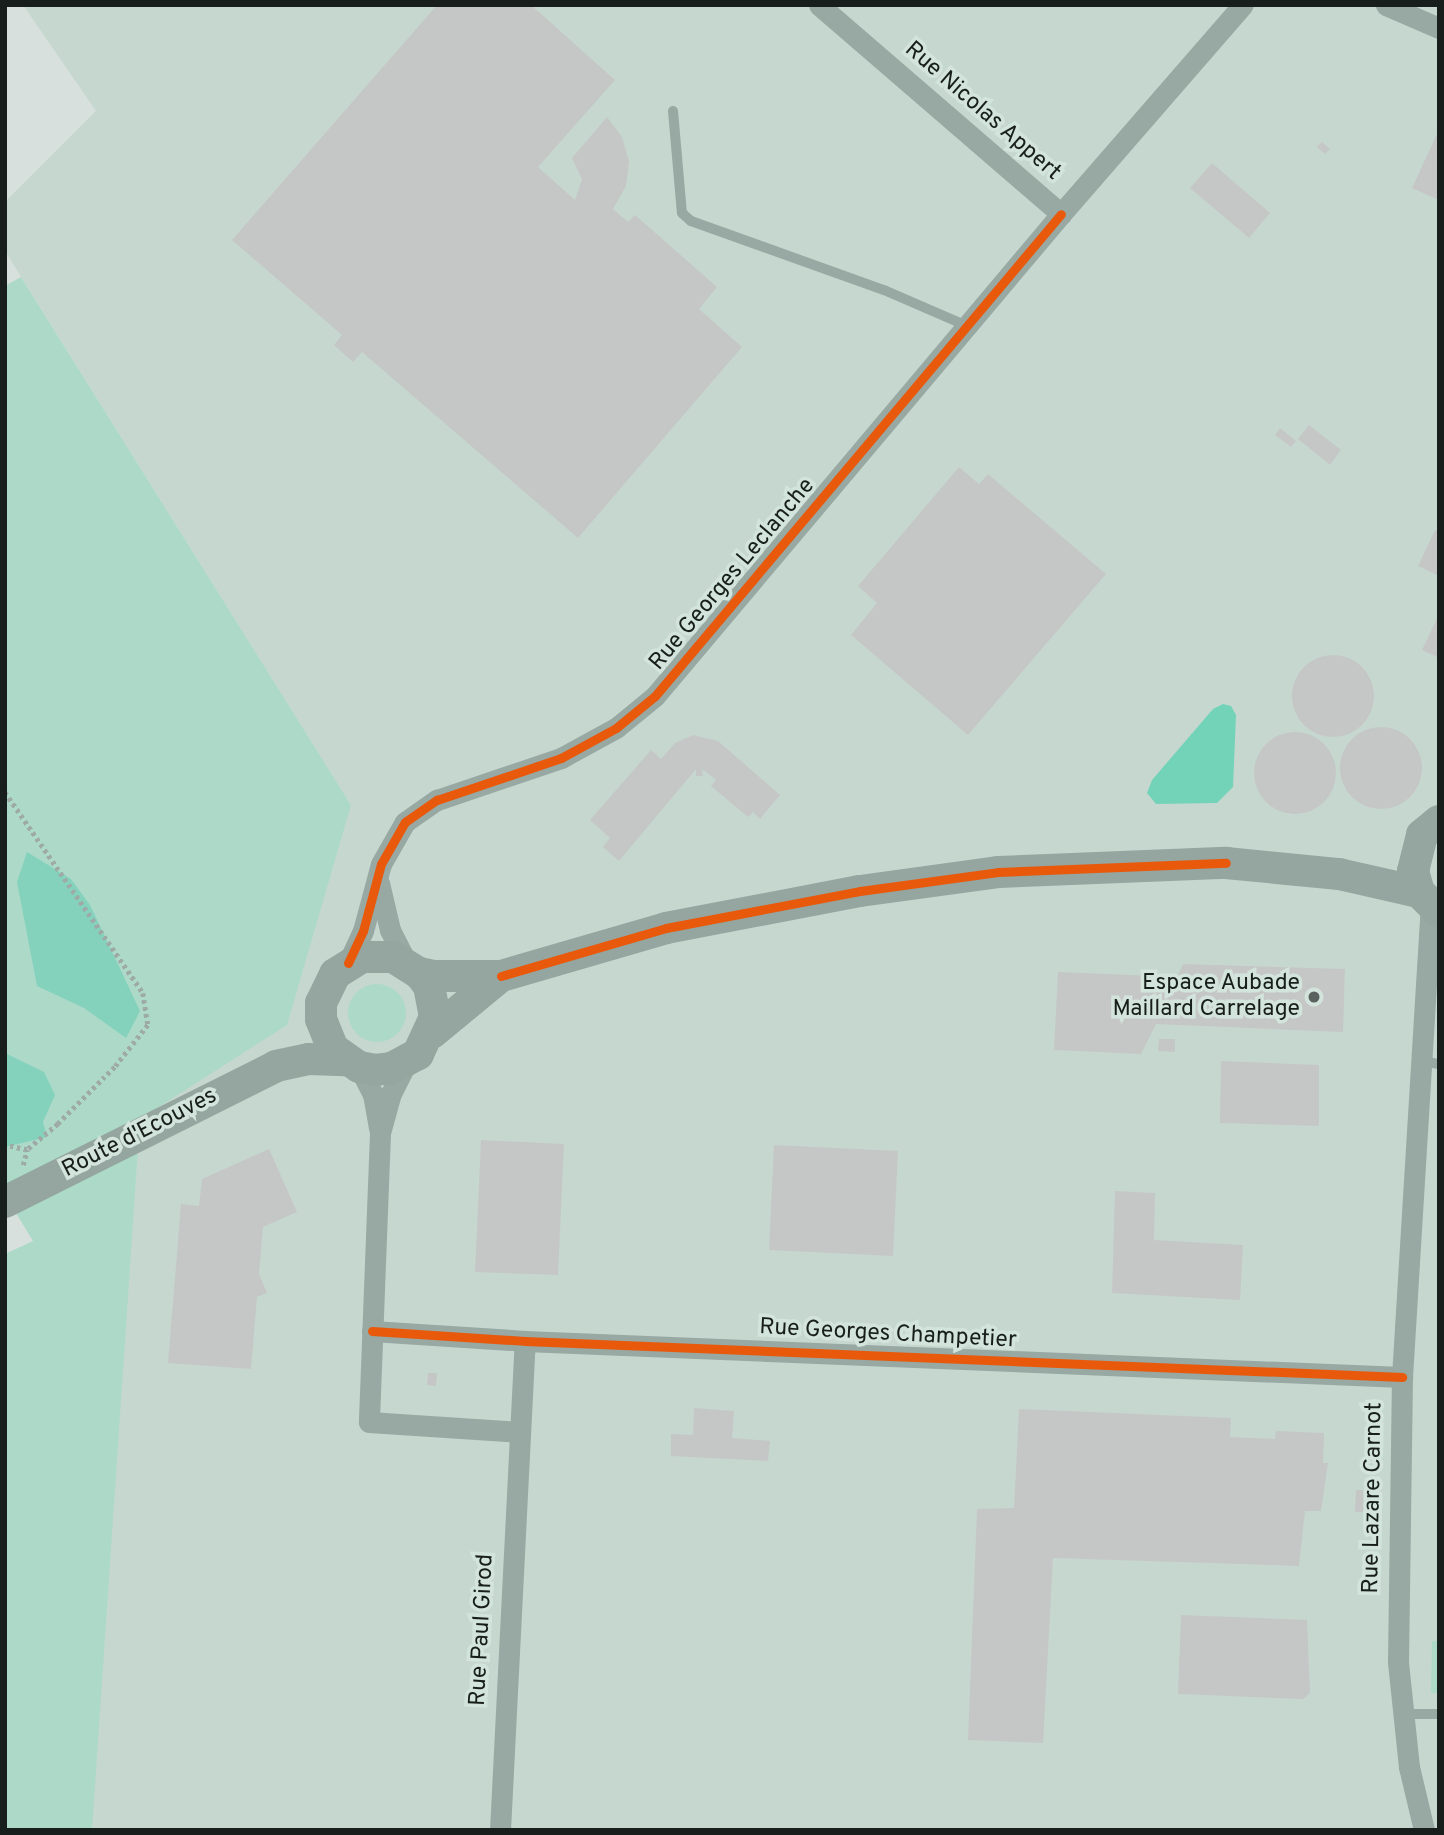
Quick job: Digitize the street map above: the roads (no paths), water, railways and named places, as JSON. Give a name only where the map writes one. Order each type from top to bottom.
[{"type":"main road","points":[[1430,904],[1413,872],[1415,852],[1422,835],[1439,821]]},
{"type":"main road","points":[[1339,874],[1398,860],[1415,852]]},
{"type":"main road","points":[[276,1066],[302,1044],[321,1019],[326,987],[348,963],[377,955],[413,968],[458,978],[501,976],[666,928],[860,891],[998,872],[1226,863],[1339,874],[1430,904]]},
{"type":"main road","points":[[413,968],[434,1001],[432,1033]]},
{"type":"main road","points":[[276,1066],[309,1059],[352,1063],[376,1070],[407,1062],[432,1033],[501,976]]},
{"type":"main road","points":[[321,1019],[333,1049],[352,1063]]},
{"type":"main road","name":"Route d'Ecouves","points":[[5,1202],[276,1066]]},
{"type":"street","name":"Rue Nicolas Appert","points":[[819,5],[1061,214],[1243,5]]},
{"type":"street","points":[[1386,5],[1439,28]]},
{"type":"street","name":"Rue Georges Leclanche","points":[[348,963],[363,931],[378,877],[395,834],[418,811],[466,789],[561,758],[616,728],[655,696],[1061,214]]},
{"type":"street","points":[[378,877],[390,930],[413,968]]},
{"type":"street","name":"Rue Lazare Carnot","points":[[1424,1830],[1409,1767],[1398,1662],[1402,1377],[1431,1062],[1430,904]]},
{"type":"street","name":"Rue Lazare Carnot","points":[[1431,1004],[1439,979]]},
{"type":"street","points":[[380,1133],[391,1093],[407,1062]]},
{"type":"street","points":[[352,1063],[373,1094],[380,1133],[369,1422],[519,1432],[525,1341]]},
{"type":"street","name":"Rue Georges Champetier","points":[[372,1331],[525,1341],[1402,1377]]},
{"type":"street","name":"Rue Paul Girod","points":[[500,1830],[519,1432]]},
{"type":"lane","points":[[673,111],[682,213],[691,220],[884,290],[967,326]]},
{"type":"lane","points":[[1404,1714],[1439,1714]]},
{"type":"place","name":"Espace Aubade Maillard Carrelage","points":[[1314,997]]}]
